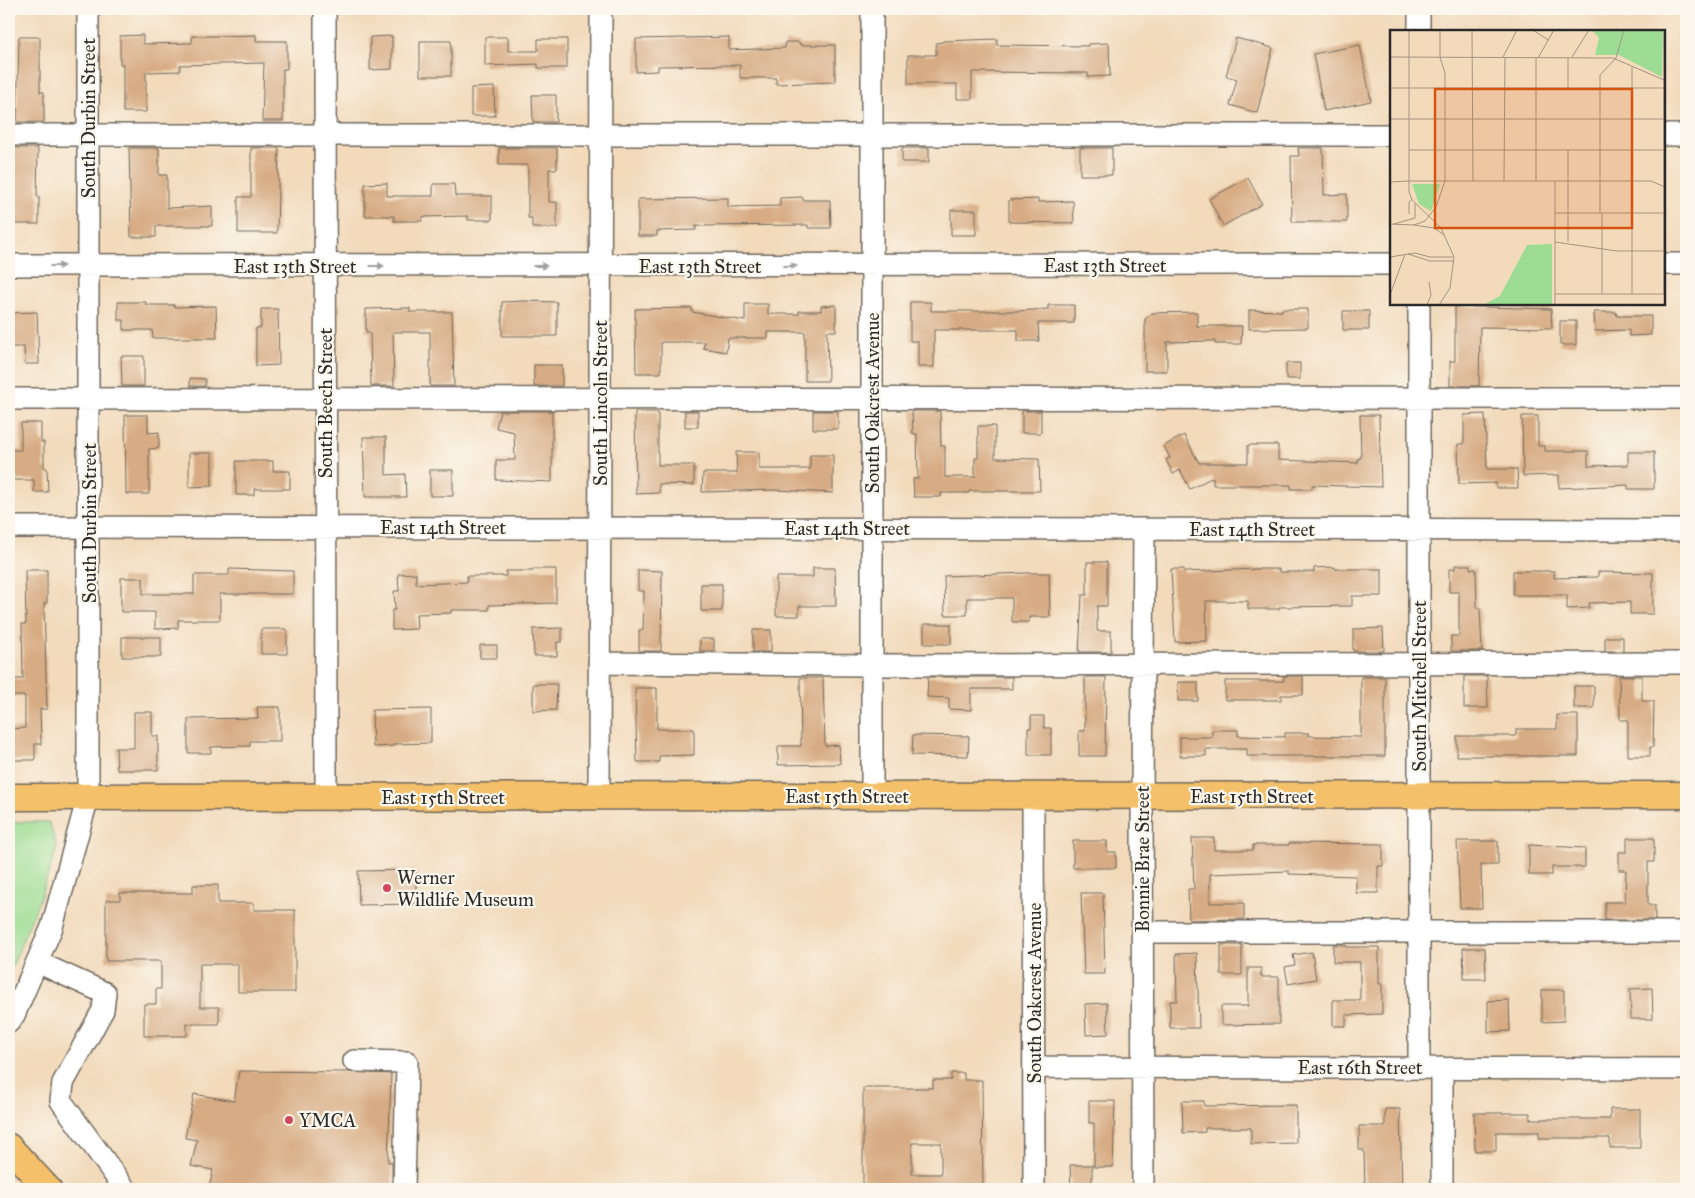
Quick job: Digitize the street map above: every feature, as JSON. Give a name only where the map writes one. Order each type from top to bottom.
[{"type":"main road","name":"East 15th Street","points":[[9,797],[1686,795]]},
{"type":"main road","points":[[9,1147],[48,1189]]},
{"type":"street","name":"South Durbin Street","points":[[9,1022],[52,927],[88,797],[88,9]]},
{"type":"street","name":"South Beech Street","points":[[325,9],[326,797]]},
{"type":"street","name":"South Lincoln Street","points":[[598,797],[601,9]]},
{"type":"street","name":"South Oakcrest Avenue","points":[[872,9],[872,796]]},
{"type":"street","points":[[1419,9],[1419,30]]},
{"type":"street","points":[[9,135],[1390,135]]},
{"type":"street","points":[[1665,136],[1686,136]]},
{"type":"street","name":"East 13th Street","points":[[9,265],[872,266],[1390,264]]},
{"type":"street","points":[[1665,264],[1686,264]]},
{"type":"street","name":"South Mitchell Street","points":[[1419,305],[1419,1068]]},
{"type":"street","points":[[9,398],[1686,398]]},
{"type":"street","name":"East 14th Street","points":[[9,526],[1686,530]]},
{"type":"street","name":"Bonnie Brae Street","points":[[1143,1189],[1142,796],[1144,529]]},
{"type":"street","points":[[599,664],[1686,663]]},
{"type":"street","name":"South Oakcrest Avenue","points":[[1033,796],[1034,1189]]},
{"type":"street","points":[[1142,932],[1686,932]]},
{"type":"street","points":[[37,962],[105,994],[103,1010],[63,1082],[61,1101],[124,1189]]},
{"type":"street","points":[[354,1061],[407,1062],[404,1189]]},
{"type":"street","name":"East 16th Street","points":[[1034,1067],[1686,1069]]},
{"type":"street","points":[[1442,1068],[1442,1189]]},
{"type":"green space","points":[[9,822],[49,822],[57,847],[40,898],[9,974]]},
{"type":"building","points":[[143,35],[143,44],[192,43],[192,36],[256,35],[256,41],[287,41],[287,69],[283,69],[283,121],[262,121],[264,63],[180,65],[180,71],[146,72],[146,112],[123,112],[123,64],[120,64],[120,36]]},
{"type":"building","points":[[392,36],[392,69],[370,70],[370,37]]},
{"type":"building","points":[[19,37],[40,37],[40,92],[44,92],[44,122],[17,122]]},
{"type":"building","points":[[485,37],[508,37],[508,51],[538,51],[538,39],[567,39],[567,68],[538,68],[538,64],[485,66]]},
{"type":"building","points":[[729,37],[729,50],[785,48],[785,42],[799,42],[800,45],[835,45],[835,82],[776,84],[776,78],[740,78],[740,65],[658,66],[658,71],[636,72],[636,39]]},
{"type":"building","points":[[1236,38],[1273,48],[1257,113],[1230,105],[1237,79],[1226,76]]},
{"type":"building","points":[[997,39],[997,45],[1088,46],[1088,44],[1109,43],[1110,76],[1088,77],[1088,73],[972,72],[972,99],[957,99],[957,84],[908,84],[908,55],[936,55],[936,43],[943,41]]},
{"type":"building","points":[[420,41],[451,41],[451,76],[420,76]]},
{"type":"building","points":[[1360,45],[1371,101],[1324,111],[1313,54]]},
{"type":"building","points":[[494,87],[495,116],[471,116],[471,88]]},
{"type":"building","points":[[532,95],[556,95],[556,122],[533,122]]},
{"type":"building","points":[[9,148],[38,148],[37,196],[39,196],[39,224],[9,224]]},
{"type":"building","points":[[129,148],[159,148],[159,175],[167,175],[167,208],[212,206],[212,226],[156,226],[156,237],[131,237]]},
{"type":"building","points":[[251,148],[279,148],[277,233],[238,233],[238,197],[251,197]]},
{"type":"building","points":[[499,148],[557,148],[557,169],[549,169],[549,202],[557,202],[557,228],[532,228],[532,218],[528,218],[528,165],[499,165]]},
{"type":"building","points":[[902,148],[929,148],[929,162],[902,162]]},
{"type":"building","points":[[1080,148],[1112,148],[1112,175],[1080,175]]},
{"type":"building","points":[[1298,148],[1323,148],[1324,195],[1347,194],[1347,222],[1292,222],[1291,156],[1299,156]]},
{"type":"building","points":[[1248,178],[1262,204],[1223,226],[1209,199]]},
{"type":"building","points":[[387,183],[387,196],[433,196],[433,184],[454,184],[455,196],[492,196],[492,220],[468,220],[468,216],[422,217],[422,221],[394,221],[394,216],[365,216],[365,184]]},
{"type":"building","points":[[803,197],[803,200],[830,200],[831,228],[808,228],[808,225],[696,226],[696,230],[657,231],[657,236],[638,236],[638,199],[728,198],[728,207],[780,206],[780,198]]},
{"type":"building","points":[[1038,199],[1038,202],[1073,201],[1074,223],[1009,222],[1009,200]]},
{"type":"building","points":[[951,210],[976,210],[976,235],[951,235]]},
{"type":"building","points":[[118,302],[146,302],[146,305],[174,305],[174,307],[216,306],[217,338],[153,338],[152,330],[124,330],[124,320],[118,320]]},
{"type":"building","points":[[502,302],[557,302],[557,336],[502,336]]},
{"type":"building","points":[[910,302],[931,302],[931,311],[1017,311],[1048,309],[1048,305],[1074,305],[1074,323],[1038,323],[1039,341],[1018,341],[1018,330],[934,330],[934,367],[918,367],[918,341],[910,341]]},
{"type":"building","points":[[745,304],[768,304],[768,314],[799,314],[799,311],[821,311],[821,306],[836,305],[836,331],[827,331],[828,381],[805,381],[805,332],[768,332],[768,338],[728,338],[726,352],[703,348],[705,342],[661,342],[661,373],[636,373],[635,309],[692,308],[692,312],[745,321]]},
{"type":"building","points":[[1455,306],[1551,309],[1552,328],[1480,327],[1479,386],[1450,386],[1450,361],[1455,361]]},
{"type":"building","points":[[410,308],[410,312],[452,312],[454,386],[430,386],[430,332],[393,332],[394,386],[371,386],[370,332],[366,332],[366,309]]},
{"type":"building","points":[[261,309],[278,309],[279,365],[256,366],[256,328],[261,328]]},
{"type":"building","points":[[1282,309],[1308,309],[1308,328],[1249,329],[1249,310],[1282,311]]},
{"type":"building","points":[[1343,311],[1369,311],[1369,330],[1343,330]]},
{"type":"building","points":[[37,312],[39,364],[25,364],[24,347],[9,347],[9,313]]},
{"type":"building","points":[[1197,312],[1197,326],[1242,326],[1241,344],[1215,344],[1215,341],[1167,342],[1167,371],[1145,371],[1145,319],[1152,313]]},
{"type":"building","points":[[1594,312],[1616,312],[1617,316],[1651,316],[1651,335],[1629,336],[1629,330],[1595,331]]},
{"type":"building","points":[[1560,321],[1576,321],[1576,345],[1560,345]]},
{"type":"building","points":[[121,356],[144,356],[144,386],[122,386]]},
{"type":"building","points":[[1286,363],[1300,363],[1300,379],[1286,379]]},
{"type":"building","points":[[534,365],[562,365],[562,386],[534,386]]},
{"type":"building","points":[[190,378],[205,379],[205,386],[190,386]]},
{"type":"building","points":[[500,411],[552,411],[552,482],[496,480],[496,460],[515,460],[514,432],[496,428]]},
{"type":"building","points":[[685,411],[698,411],[698,427],[685,427]]},
{"type":"building","points":[[813,411],[838,411],[838,429],[813,429]]},
{"type":"building","points":[[912,411],[940,411],[941,446],[945,446],[945,477],[975,477],[975,458],[978,458],[978,426],[995,426],[995,458],[1039,459],[1040,491],[969,491],[969,493],[941,493],[941,497],[914,497],[913,479],[918,479],[917,434],[913,434]]},
{"type":"building","points":[[1022,411],[1041,411],[1041,433],[1022,433]]},
{"type":"building","points":[[635,412],[658,412],[658,465],[694,465],[694,485],[659,484],[659,493],[636,494]]},
{"type":"building","points":[[1485,414],[1487,469],[1517,469],[1518,488],[1496,488],[1496,483],[1459,484],[1458,444],[1464,444],[1464,415]]},
{"type":"building","points":[[125,415],[148,415],[148,433],[159,432],[159,448],[149,449],[149,494],[126,494]]},
{"type":"building","points":[[1360,415],[1379,415],[1381,487],[1312,485],[1312,489],[1291,489],[1291,485],[1213,485],[1213,477],[1190,489],[1180,470],[1173,474],[1166,460],[1170,458],[1164,446],[1184,435],[1199,463],[1248,463],[1248,445],[1278,445],[1278,460],[1358,463],[1358,458],[1361,458]]},
{"type":"building","points":[[1522,416],[1538,416],[1538,446],[1545,446],[1545,451],[1588,451],[1588,466],[1628,465],[1628,452],[1654,452],[1654,489],[1628,489],[1628,485],[1559,488],[1559,475],[1523,476]]},
{"type":"building","points":[[21,423],[41,423],[41,442],[44,442],[44,468],[47,468],[48,492],[34,492],[34,480],[9,480],[9,450],[21,450]]},
{"type":"building","points":[[363,437],[386,437],[386,475],[405,474],[406,497],[365,497]]},
{"type":"building","points":[[736,452],[759,452],[759,469],[810,469],[810,455],[833,455],[833,493],[777,490],[702,492],[703,473],[737,473]]},
{"type":"building","points":[[189,453],[212,453],[212,486],[189,487]]},
{"type":"building","points":[[236,461],[273,461],[273,471],[290,471],[290,489],[254,489],[254,495],[236,495]]},
{"type":"building","points":[[430,470],[453,470],[453,496],[430,496]]},
{"type":"building","points":[[1087,562],[1107,562],[1107,606],[1097,606],[1097,631],[1111,631],[1111,652],[1079,652],[1082,595],[1087,595]]},
{"type":"building","points":[[1455,565],[1470,565],[1470,569],[1476,569],[1477,608],[1480,608],[1482,651],[1451,651],[1451,636],[1459,636],[1459,592],[1449,592],[1449,569],[1455,569]]},
{"type":"building","points":[[1335,567],[1335,569],[1382,569],[1382,596],[1352,596],[1352,606],[1279,607],[1279,609],[1248,609],[1248,601],[1206,601],[1207,641],[1175,642],[1171,569],[1184,569],[1184,572],[1279,569],[1279,572],[1314,572],[1314,568]]},
{"type":"building","points":[[813,568],[835,568],[836,606],[799,606],[799,616],[776,616],[776,577],[813,577]]},
{"type":"building","points":[[229,569],[293,571],[293,594],[220,594],[220,620],[178,620],[178,628],[155,629],[155,612],[121,612],[121,578],[143,578],[143,594],[194,594],[194,575],[229,575]]},
{"type":"building","points":[[533,569],[556,569],[556,603],[489,605],[489,610],[451,610],[451,613],[416,614],[417,629],[392,630],[392,610],[395,610],[394,591],[399,591],[398,574],[416,573],[416,584],[467,582],[467,576],[506,576],[506,571],[533,571]]},
{"type":"building","points":[[25,570],[47,570],[47,603],[44,603],[47,709],[40,709],[41,744],[35,744],[35,760],[10,760],[10,729],[25,728],[25,696],[11,696],[11,679],[23,679],[22,624],[26,624]]},
{"type":"building","points":[[638,570],[662,571],[661,651],[639,651],[639,630],[643,630],[644,591],[638,591]]},
{"type":"building","points":[[1513,571],[1554,571],[1554,578],[1598,577],[1598,572],[1653,573],[1653,614],[1630,614],[1630,602],[1589,603],[1589,608],[1567,609],[1567,595],[1513,595]]},
{"type":"building","points":[[1049,573],[1050,617],[1029,617],[1029,622],[1012,622],[1012,598],[967,598],[967,615],[945,615],[944,576]]},
{"type":"building","points":[[701,584],[722,584],[722,611],[701,611]]},
{"type":"building","points":[[924,624],[951,624],[951,644],[924,644]]},
{"type":"building","points":[[562,628],[562,642],[557,642],[557,656],[534,656],[533,629]]},
{"type":"building","points":[[1383,628],[1384,651],[1353,651],[1353,629]]},
{"type":"building","points":[[261,629],[287,629],[287,654],[261,654]]},
{"type":"building","points":[[753,630],[771,630],[771,652],[753,652]]},
{"type":"building","points":[[122,637],[161,637],[161,657],[122,657]]},
{"type":"building","points":[[1605,637],[1623,637],[1623,651],[1605,651]]},
{"type":"building","points":[[700,639],[714,639],[714,651],[700,651]]},
{"type":"building","points":[[480,645],[497,645],[497,658],[480,658]]},
{"type":"building","points":[[1284,676],[1303,676],[1303,695],[1281,695],[1281,700],[1225,700],[1225,681],[1284,681]]},
{"type":"building","points":[[1464,676],[1487,676],[1488,708],[1464,708]]},
{"type":"building","points":[[1619,676],[1642,676],[1642,701],[1654,701],[1653,747],[1650,747],[1650,756],[1628,756],[1628,720],[1620,720]]},
{"type":"building","points":[[928,677],[1012,677],[1012,689],[971,689],[971,710],[949,709],[949,698],[927,697]]},
{"type":"building","points":[[1085,677],[1106,677],[1105,756],[1079,756],[1079,731],[1085,731]]},
{"type":"building","points":[[1361,677],[1385,677],[1385,756],[1247,756],[1247,749],[1206,749],[1206,756],[1180,756],[1180,737],[1212,737],[1212,730],[1238,730],[1238,736],[1285,737],[1285,733],[1309,733],[1309,736],[1361,737]]},
{"type":"building","points":[[800,678],[823,678],[825,746],[839,745],[840,764],[778,765],[778,746],[801,746]]},
{"type":"building","points":[[1178,682],[1198,682],[1198,701],[1178,701]]},
{"type":"building","points":[[533,684],[557,684],[556,710],[533,711]]},
{"type":"building","points":[[1574,686],[1594,686],[1594,708],[1574,708]]},
{"type":"building","points":[[635,688],[657,688],[657,729],[694,729],[694,755],[659,756],[659,762],[637,762]]},
{"type":"building","points":[[257,707],[280,707],[280,741],[250,741],[250,746],[211,747],[211,753],[188,753],[188,719],[258,718]]},
{"type":"building","points":[[431,709],[431,743],[394,744],[394,746],[373,747],[372,710]]},
{"type":"building","points":[[134,712],[152,712],[152,736],[158,736],[158,770],[117,770],[116,748],[134,748]]},
{"type":"building","points":[[1557,715],[1578,715],[1578,756],[1457,756],[1457,736],[1516,736],[1516,729],[1557,729]]},
{"type":"building","points":[[1031,716],[1044,716],[1044,728],[1051,728],[1051,755],[1028,755],[1028,728],[1031,728]]},
{"type":"building","points":[[913,735],[969,736],[968,756],[912,755]]},
{"type":"building","points":[[1192,838],[1214,838],[1214,850],[1253,850],[1253,845],[1289,845],[1289,843],[1383,844],[1383,866],[1378,866],[1378,893],[1356,893],[1356,876],[1289,874],[1289,871],[1210,874],[1210,903],[1244,903],[1244,919],[1189,920],[1188,889],[1194,889]]},
{"type":"building","points":[[1627,838],[1654,838],[1654,862],[1648,862],[1648,905],[1655,905],[1655,920],[1605,920],[1605,902],[1625,902],[1626,870],[1619,870],[1619,852],[1627,852]]},
{"type":"building","points":[[1073,841],[1107,841],[1107,852],[1116,852],[1116,868],[1073,868]]},
{"type":"building","points":[[1457,841],[1498,841],[1498,865],[1481,865],[1482,908],[1460,908]]},
{"type":"building","points":[[1529,845],[1585,848],[1585,867],[1552,867],[1552,875],[1529,875]]},
{"type":"building","name":"Werner Wildlife Museum","points":[[416,870],[416,904],[359,905],[358,871]]},
{"type":"building","points":[[193,885],[218,885],[218,903],[254,903],[254,910],[295,910],[295,992],[238,992],[238,964],[200,964],[200,1007],[219,1007],[219,1024],[187,1024],[187,1036],[144,1036],[144,1004],[156,1004],[156,989],[161,989],[161,961],[106,961],[106,900],[120,900],[120,893],[193,893]]},
{"type":"building","points":[[1081,893],[1103,893],[1105,974],[1084,974]]},
{"type":"building","points":[[1221,945],[1242,945],[1242,975],[1221,975]]},
{"type":"building","points":[[1333,945],[1379,947],[1379,984],[1382,984],[1382,1014],[1346,1015],[1346,1026],[1333,1026],[1333,1000],[1360,1000],[1360,962],[1333,962]]},
{"type":"building","points":[[1463,948],[1485,948],[1486,979],[1464,979]]},
{"type":"building","points":[[1312,952],[1316,979],[1288,984],[1285,967],[1295,965],[1293,955]]},
{"type":"building","points":[[1197,953],[1199,1028],[1170,1028],[1170,1001],[1177,1001],[1176,954]]},
{"type":"building","points":[[1248,968],[1261,968],[1261,977],[1279,977],[1279,1024],[1221,1025],[1221,1006],[1248,1006]]},
{"type":"building","points":[[1652,988],[1653,1019],[1631,1019],[1630,989]]},
{"type":"building","points":[[1542,990],[1564,990],[1564,1021],[1542,1022]]},
{"type":"building","points":[[1509,1000],[1510,1031],[1488,1032],[1488,1001]]},
{"type":"building","points":[[1107,1003],[1108,1034],[1086,1035],[1085,1004]]},
{"type":"building","name":"YMCA","points":[[239,1071],[391,1074],[388,1162],[392,1162],[392,1189],[209,1189],[213,1170],[191,1166],[197,1140],[185,1138],[194,1094],[234,1101]]},
{"type":"building","points":[[951,1073],[964,1073],[964,1080],[982,1080],[983,1189],[863,1189],[863,1088],[933,1088],[933,1080],[951,1080]],"holes":[[[912,1143],[941,1143],[941,1174],[912,1174]]]},
{"type":"building","points":[[1089,1101],[1115,1101],[1113,1167],[1094,1167],[1094,1123],[1089,1123]]},
{"type":"building","points":[[1182,1101],[1204,1101],[1204,1106],[1296,1105],[1296,1143],[1251,1144],[1251,1128],[1205,1128],[1205,1132],[1183,1133]]},
{"type":"building","points":[[1385,1109],[1400,1109],[1402,1189],[1365,1189],[1364,1150],[1359,1150],[1359,1126],[1385,1126]]},
{"type":"building","points":[[1610,1109],[1640,1109],[1640,1148],[1610,1148],[1610,1138],[1539,1138],[1539,1132],[1496,1132],[1496,1151],[1475,1151],[1474,1113],[1530,1113],[1530,1119],[1610,1119]]},
{"type":"building","points":[[1070,1165],[1092,1165],[1092,1189],[1071,1189]]},
{"type":"place","name":"Werner Wildlife Museum","points":[[387,888]]},
{"type":"place","name":"YMCA","points":[[289,1120]]}]
